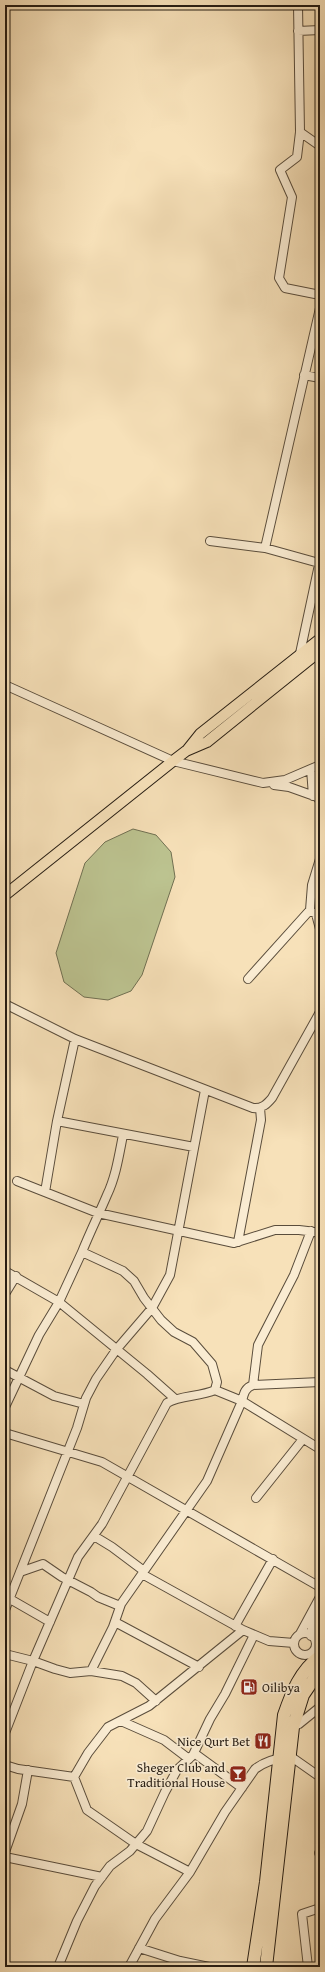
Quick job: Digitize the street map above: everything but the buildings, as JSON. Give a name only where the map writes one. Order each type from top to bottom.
[{"type":"highway","points":[[266,1967],[287,1728],[316,1669],[320,1656]]},
{"type":"highway","points":[[253,1967],[284,1757]]},
{"type":"main road","points":[[301,661],[320,639]]},
{"type":"main road","points":[[5,895],[186,751],[200,734],[301,661],[320,652]]},
{"type":"street","points":[[298,5],[300,132],[297,157],[280,170],[292,197],[279,278],[285,288],[320,295]]},
{"type":"street","points":[[298,30],[320,30]]},
{"type":"street","points":[[300,132],[320,146]]},
{"type":"street","points":[[265,548],[320,308]]},
{"type":"street","points":[[304,375],[320,378]]},
{"type":"street","points":[[210,541],[265,548],[320,561],[301,661]]},
{"type":"street","points":[[5,684],[173,761],[263,783],[289,787],[313,796],[320,801]]},
{"type":"street","points":[[263,783],[286,780],[320,765]]},
{"type":"street","points":[[311,769],[313,796]]},
{"type":"street","points":[[248,979],[310,910],[312,885],[320,859]]},
{"type":"street","points":[[310,910],[316,914],[320,929]]},
{"type":"street","points":[[5,1004],[75,1039],[253,1108],[260,1108],[266,1105],[272,1098],[320,1012]]},
{"type":"street","points":[[45,1192],[57,1121],[75,1039]]},
{"type":"street","points":[[5,1610],[68,1453],[84,1404],[96,1379],[116,1350],[152,1308],[170,1275],[206,1090]]},
{"type":"street","points":[[238,1242],[261,1120],[260,1108]]},
{"type":"street","points":[[57,1121],[124,1135],[194,1147]]},
{"type":"street","points":[[5,1407],[39,1335],[59,1302],[82,1252],[115,1172],[124,1135]]},
{"type":"street","points":[[17,1181],[98,1213],[234,1243],[275,1230],[311,1231],[320,1235]]},
{"type":"street","points":[[253,1385],[258,1345],[294,1275],[311,1231]]},
{"type":"street","points":[[5,1733],[33,1661],[78,1557],[94,1536],[128,1477],[166,1403],[174,1398],[185,1398],[208,1394],[215,1390],[217,1382],[212,1364],[192,1342],[174,1332],[152,1308],[134,1281],[123,1271],[82,1252]]},
{"type":"street","points":[[5,1270],[59,1302],[174,1398]]},
{"type":"street","points":[[5,1294],[16,1276]]},
{"type":"street","points":[[5,1370],[54,1396],[84,1404]]},
{"type":"street","points":[[91,1671],[115,1622],[120,1606],[207,1481],[247,1387],[253,1385],[320,1382]]},
{"type":"street","points":[[215,1390],[242,1401],[320,1449]]},
{"type":"street","points":[[5,1433],[102,1462],[186,1512],[274,1559],[320,1587]]},
{"type":"street","points":[[256,1498],[303,1439]]},
{"type":"street","points":[[94,1536],[112,1547],[143,1572],[235,1626],[269,1641],[294,1643]]},
{"type":"street","points":[[235,1626],[274,1559]]},
{"type":"street","points":[[20,1572],[43,1564],[68,1581],[91,1592],[98,1598],[120,1606]]},
{"type":"street","points":[[316,1669],[295,1650],[294,1643],[320,1597]]},
{"type":"street","points":[[10,1599],[50,1622]]},
{"type":"street","points":[[311,1636],[314,1622],[320,1611]]},
{"type":"street","points":[[115,1622],[199,1667]]},
{"type":"street","points":[[74,1777],[88,1753],[108,1727],[156,1701],[243,1630]]},
{"type":"street","points":[[300,1634],[307,1634],[311,1636],[318,1646],[311,1653],[301,1655]]},
{"type":"street","points":[[58,1967],[76,1922],[102,1877],[110,1866],[130,1851],[147,1831],[177,1770],[191,1756],[254,1635]]},
{"type":"street","points":[[5,1654],[70,1673],[91,1671],[122,1676],[136,1683],[156,1701]]},
{"type":"street","points":[[287,1728],[320,1707]]},
{"type":"street","points":[[121,1721],[164,1740],[242,1788]]},
{"type":"street","points":[[129,1967],[155,1919],[190,1872],[242,1788],[259,1765],[284,1757],[320,1777]]},
{"type":"street","points":[[5,1765],[74,1777]]},
{"type":"street","points":[[5,1852],[22,1804],[28,1770]]},
{"type":"street","points":[[74,1777],[86,1810],[136,1844],[190,1872]]},
{"type":"street","points":[[5,1857],[102,1877]]},
{"type":"street","points":[[308,1967],[302,1914],[320,1908]]},
{"type":"street","points":[[139,1948],[180,1961],[208,1967]]},
{"type":"green space","points":[[133,829],[156,835],[171,852],[175,877],[142,975],[131,991],[108,1000],[84,997],[64,982],[56,953],[85,863],[105,842]]},
{"type":"place","name":"Oilibya","points":[[249,1687]]},
{"type":"place","name":"Nice Qurt Bet","points":[[263,1741]]},
{"type":"place","name":"Sheger Club and Traditional House","points":[[238,1774]]}]
